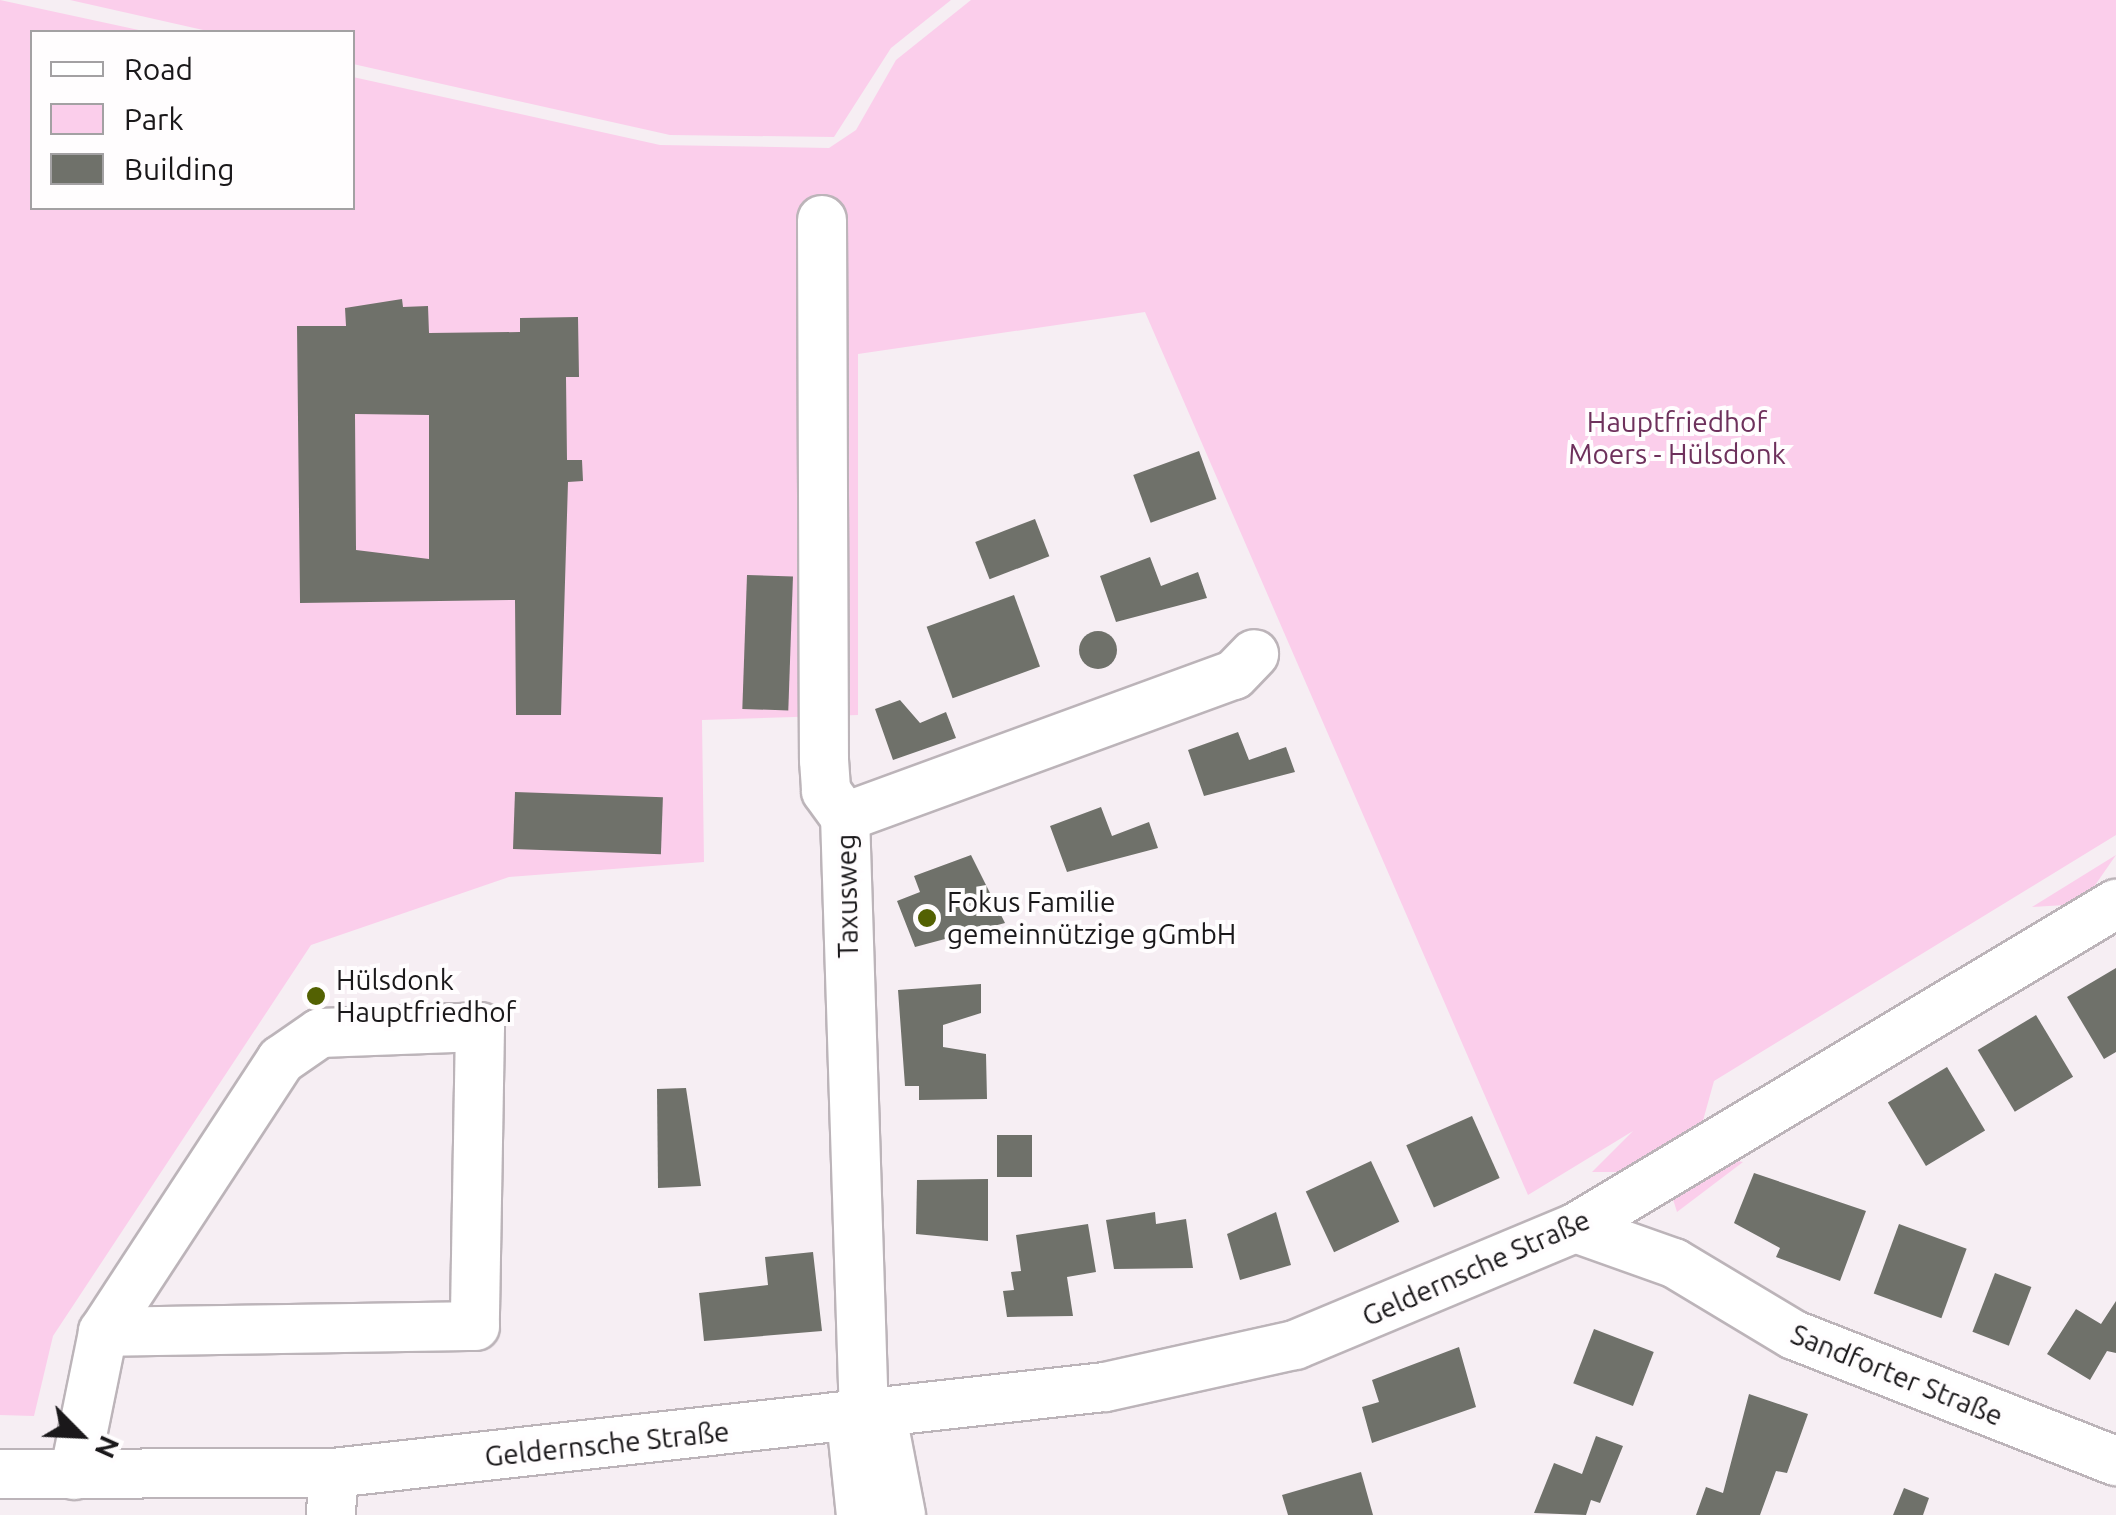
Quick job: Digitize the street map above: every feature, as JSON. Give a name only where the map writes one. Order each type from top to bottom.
[{"type":"street","points":[[822,220],[824,760],[826,791],[845,817]]},
{"type":"street","name":"Taxusweg","points":[[866,1417],[845,817],[1234,676],[1254,654]]},
{"type":"street","name":"Geldernsche Straße","points":[[0,1474],[90,1489],[332,1494],[866,1417],[1105,1387],[1295,1345],[1575,1228],[2116,904]]},
{"type":"street","points":[[90,1489],[103,1332],[281,1060],[320,1033],[480,1027],[475,1326],[103,1332]]},
{"type":"street","name":"Sandforter Straße","points":[[1575,1228],[1674,1264],[1794,1335],[2116,1461]]},
{"type":"street","points":[[861,1515],[866,1417]]},
{"type":"street","points":[[866,1417],[901,1515]]},
{"type":"green space","name":"Hauptfriedhof Moers - Hülsdonk","points":[[0,0],[139,30],[30,30],[30,210],[355,210],[355,77],[660,145],[829,148],[856,130],[896,60],[971,0],[2116,0],[2116,835],[1714,1081],[1699,1135],[1632,1172],[1592,1172],[1633,1131],[1528,1195],[1145,312],[858,354],[858,715],[702,720],[704,862],[509,877],[311,945],[53,1336],[34,1416],[0,1415]]},
{"type":"green space","points":[[70,0],[951,0],[891,48],[834,137],[670,135],[355,64],[355,30],[203,30]]},
{"type":"green space","points":[[2116,855],[2082,904],[2032,907]]},
{"type":"green space","points":[[1717,1157],[1743,1162],[1677,1212],[1671,1193]]},
{"type":"building","points":[[402,299],[403,307],[428,306],[429,333],[520,332],[520,318],[578,317],[579,377],[566,377],[567,460],[582,460],[583,481],[568,482],[561,715],[516,715],[515,600],[300,603],[297,326],[346,326],[345,308]],"holes":[[[355,414],[429,415],[429,559],[356,550]]]},
{"type":"building","points":[[1199,451],[1216,499],[1151,523],[1133,475]]},
{"type":"building","points":[[1035,519],[1049,556],[990,579],[975,542]]},
{"type":"building","points":[[1150,557],[1161,586],[1198,572],[1207,598],[1116,622],[1100,576]]},
{"type":"building","points":[[747,575],[793,577],[788,711],[742,709]]},
{"type":"building","points":[[1014,595],[1040,666],[953,698],[927,627]]},
{"type":"building","points":[[1098,631],[1112,636],[1117,650],[1112,664],[1098,669],[1084,664],[1079,650],[1084,636]]},
{"type":"building","points":[[900,700],[920,723],[946,712],[956,738],[893,760],[875,709]]},
{"type":"building","points":[[1238,732],[1249,760],[1286,747],[1295,772],[1204,796],[1188,750]]},
{"type":"building","points":[[515,792],[663,797],[661,854],[513,849]]},
{"type":"building","points":[[1101,807],[1112,836],[1149,822],[1158,848],[1067,872],[1050,826]]},
{"type":"building","points":[[971,855],[1005,923],[915,947],[897,901],[920,892],[914,876]]},
{"type":"building","points":[[2116,968],[2116,1052],[2104,1059],[2067,997]]},
{"type":"building","points":[[981,984],[981,1013],[943,1025],[943,1047],[986,1054],[987,1099],[919,1100],[919,1086],[905,1086],[898,990]]},
{"type":"building","points":[[2036,1015],[2073,1077],[2015,1112],[1978,1050]]},
{"type":"building","points":[[1947,1067],[1985,1130],[1926,1166],[1888,1103]]},
{"type":"building","points":[[686,1088],[701,1186],[658,1188],[657,1089]]},
{"type":"building","points":[[1472,1116],[1500,1178],[1434,1207],[1406,1145]]},
{"type":"building","points":[[997,1135],[1032,1135],[1032,1177],[997,1177]]},
{"type":"building","points":[[1371,1161],[1399,1222],[1334,1252],[1306,1191]]},
{"type":"building","points":[[1754,1173],[1866,1211],[1840,1281],[1776,1257],[1780,1248],[1734,1223]]},
{"type":"building","points":[[988,1179],[988,1241],[916,1234],[917,1180]]},
{"type":"building","points":[[1155,1212],[1156,1224],[1186,1219],[1193,1268],[1114,1269],[1106,1220]]},
{"type":"building","points":[[1276,1212],[1291,1265],[1240,1280],[1227,1234]]},
{"type":"building","points":[[1088,1224],[1096,1272],[1067,1277],[1073,1316],[1007,1317],[1003,1291],[1014,1290],[1011,1272],[1021,1271],[1016,1235]]},
{"type":"building","points":[[1899,1224],[1967,1249],[1941,1318],[1874,1294]]},
{"type":"building","points":[[813,1252],[822,1331],[704,1341],[699,1293],[768,1285],[765,1257]]},
{"type":"building","points":[[1995,1273],[2031,1287],[2009,1346],[1972,1332]]},
{"type":"building","points":[[2116,1301],[2116,1353],[2107,1351],[2090,1380],[2047,1354],[2076,1309],[2101,1324]]},
{"type":"building","points":[[1594,1329],[1654,1352],[1633,1406],[1573,1383]]},
{"type":"building","points":[[1459,1347],[1476,1407],[1372,1443],[1362,1407],[1379,1402],[1372,1380]]},
{"type":"building","points":[[1749,1394],[1808,1414],[1787,1473],[1776,1471],[1760,1515],[1696,1515],[1706,1487],[1723,1493]]},
{"type":"building","points":[[1596,1436],[1623,1446],[1600,1503],[1591,1500],[1586,1515],[1534,1513],[1554,1463],[1582,1474]]},
{"type":"building","points":[[1361,1472],[1373,1515],[1288,1515],[1282,1495]]},
{"type":"building","points":[[1904,1488],[1929,1498],[1923,1515],[1893,1515]]},
{"type":"place","name":"Fokus Familie gemeinnützige gGmbH","points":[[927,918]]},
{"type":"place","name":"Hülsdonk Hauptfriedhof","points":[[316,996]]}]
